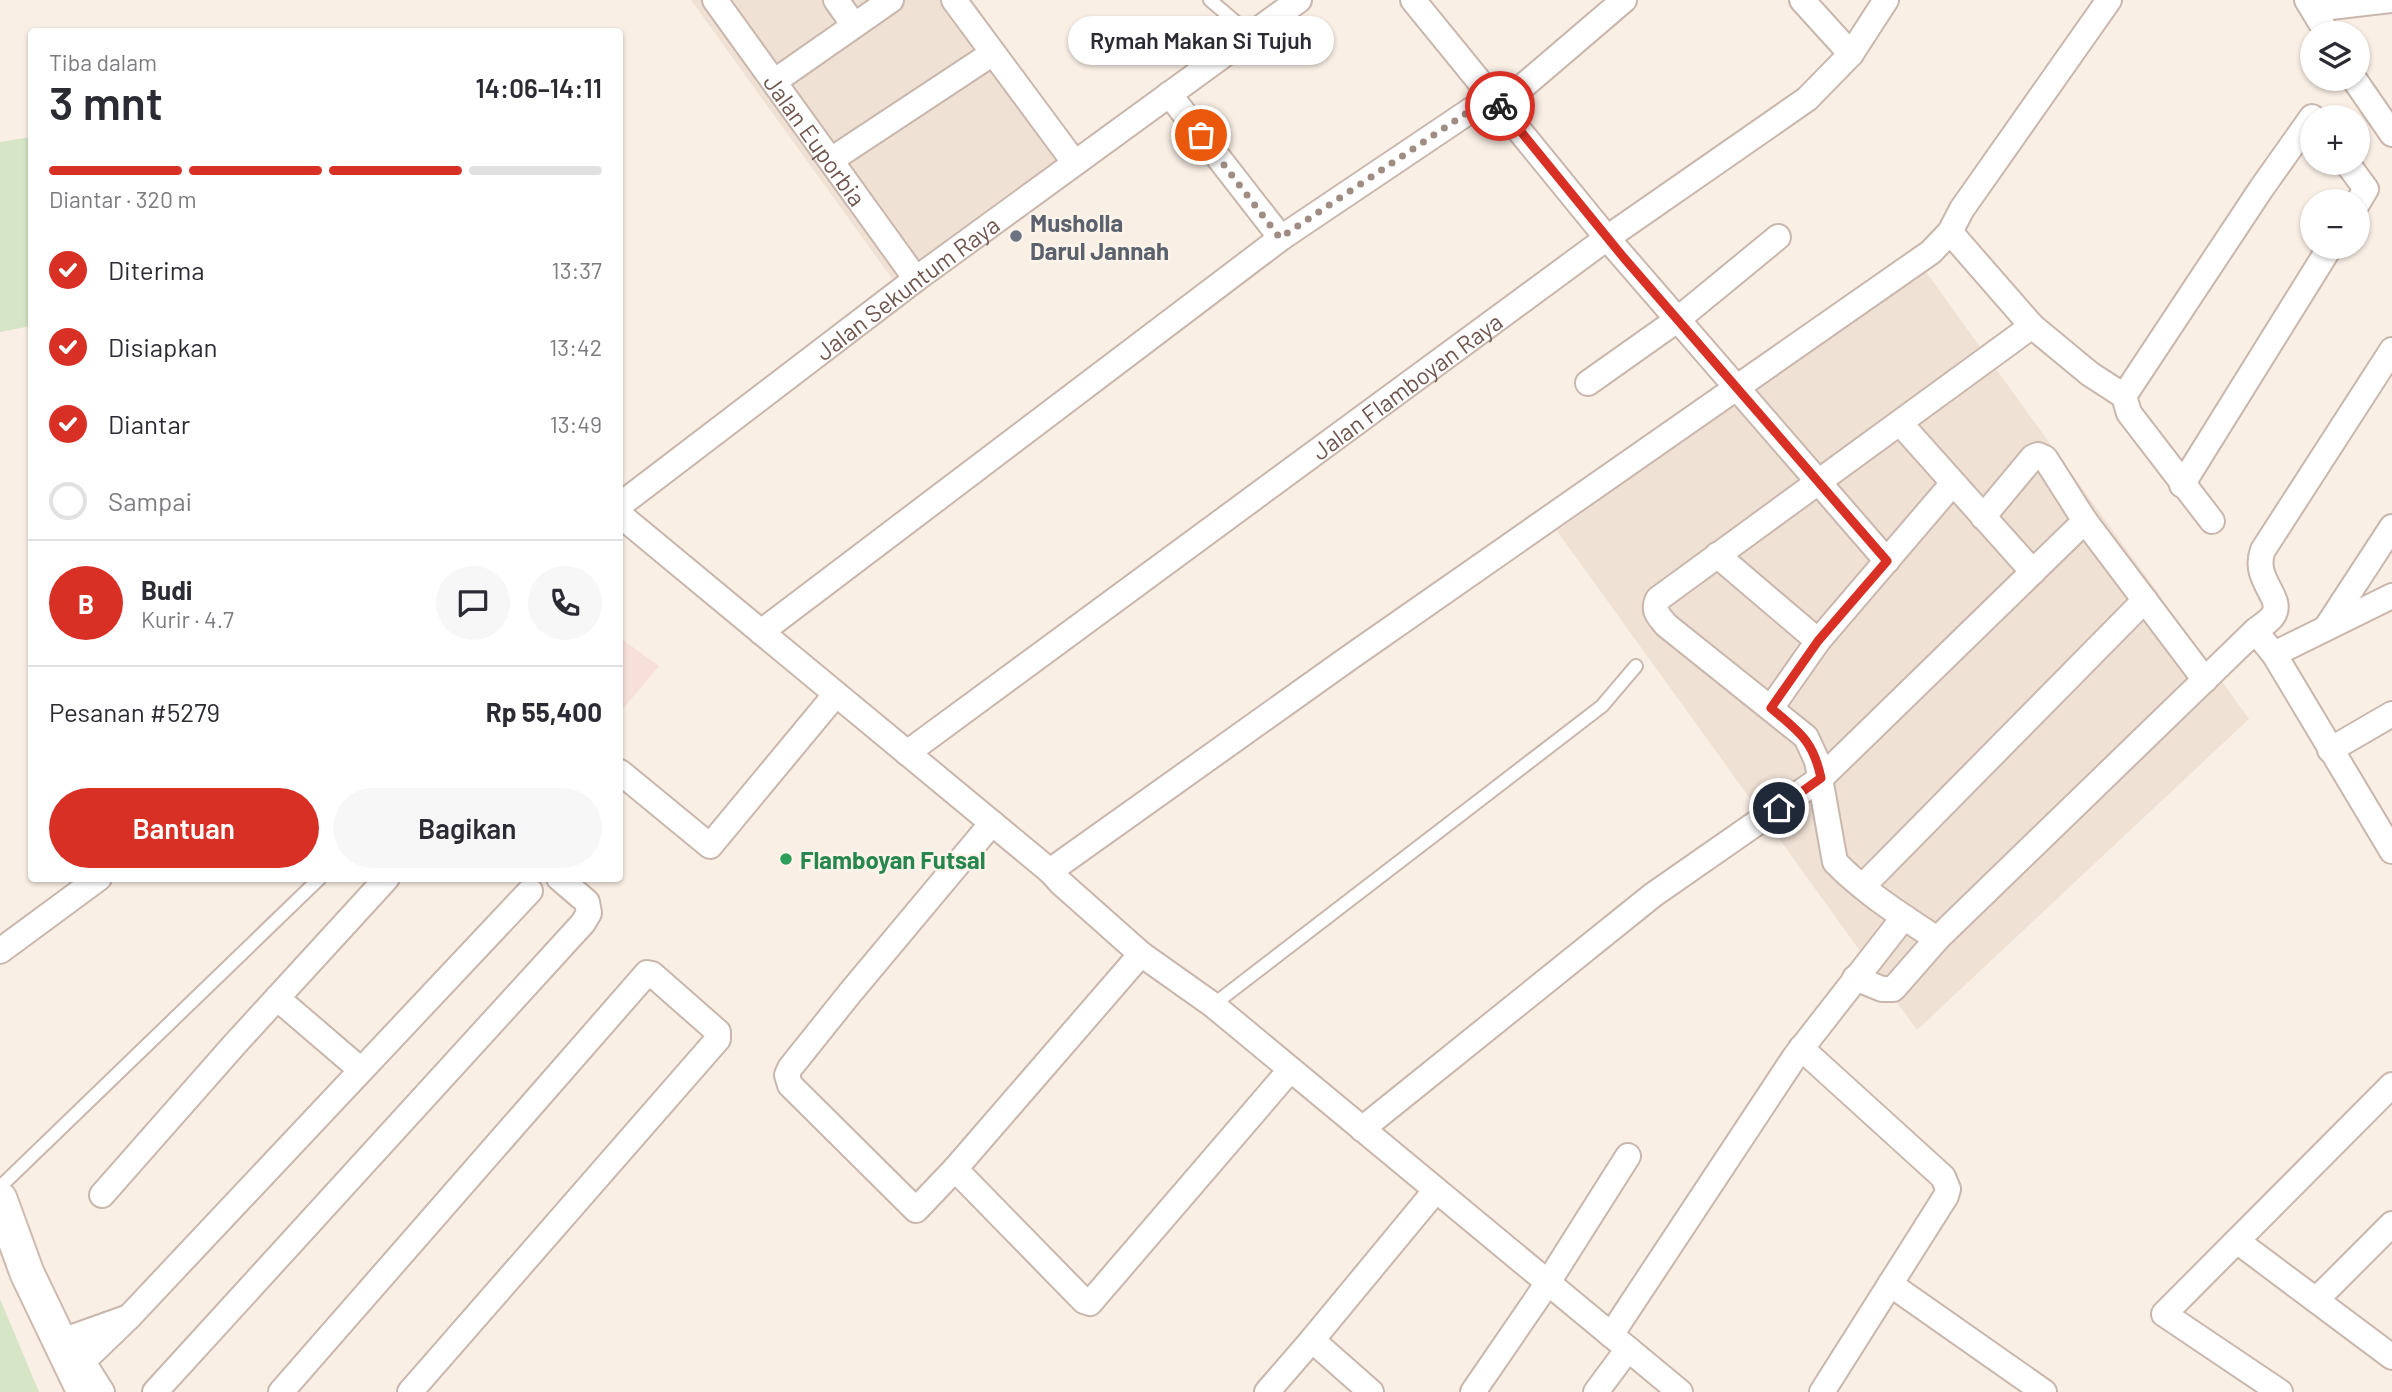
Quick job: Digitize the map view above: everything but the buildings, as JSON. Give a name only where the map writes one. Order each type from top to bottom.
[{"type":"main road","points":[[0,1199],[6,1234],[74,1361]]},
{"type":"street","name":"Jalan Euporbia","points":[[715,0],[916,279]]},
{"type":"street","points":[[836,0],[854,24]]},
{"type":"street","points":[[775,81],[891,0]]},
{"type":"street","points":[[954,0],[1074,162]]},
{"type":"street","name":"Jalan Sekuntum Raya","points":[[623,503],[916,279],[1299,0]]},
{"type":"street","points":[[1413,0],[1607,238],[1887,561]]},
{"type":"street","points":[[761,632],[1280,238],[1496,101],[1625,0]]},
{"type":"street","points":[[1802,0],[1851,54]]},
{"type":"street","name":"Jalan Flamboyan Raya","points":[[907,753],[1607,238],[1807,99],[1851,54],[1886,0]]},
{"type":"street","points":[[1050,871],[1360,650],[1931,252],[1950,232],[1962,209],[2109,0]]},
{"type":"street","points":[[2320,21],[2310,5],[2392,0]]},
{"type":"street","points":[[831,160],[993,52]]},
{"type":"street","points":[[2361,91],[2392,134]]},
{"type":"street","points":[[1170,94],[1280,238]]},
{"type":"street","points":[[2124,396],[2300,132]]},
{"type":"street","points":[[1950,232],[2032,326],[2090,374],[2124,396],[2129,413],[2212,521]]},
{"type":"street","points":[[1588,383],[1677,320],[1778,237]]},
{"type":"street","points":[[2182,485],[2323,259]]},
{"type":"street","points":[[1937,939],[1904,917],[1835,862],[1821,778],[1806,737],[1666,625],[1655,611],[1658,599],[2032,326]]},
{"type":"street","points":[[1855,978],[1882,989],[1893,989],[1937,939],[2272,617],[2276,601],[2261,573],[2259,561],[2263,550],[2392,350]]},
{"type":"street","points":[[1900,423],[2033,572]]},
{"type":"street","points":[[1983,517],[2033,457],[2038,455],[2045,458],[2085,521],[2205,680]]},
{"type":"street","points":[[1771,708],[1818,641],[1953,483]]},
{"type":"street","points":[[623,517],[992,822],[1141,954],[1213,1005],[1546,1284],[1680,1392]]},
{"type":"street","points":[[1362,1129],[1653,895],[1821,778],[2085,521]]},
{"type":"street","points":[[2325,629],[2392,527]]},
{"type":"street","points":[[1717,555],[1818,641]]},
{"type":"street","points":[[2274,654],[2392,596]]},
{"type":"street","points":[[1863,886],[2145,600]]},
{"type":"street","points":[[2255,631],[2274,654],[2330,750],[2386,823],[2392,850]]},
{"type":"street","points":[[623,774],[710,846],[836,694]]},
{"type":"street","points":[[2330,750],[2392,714]]},
{"type":"street","points":[[992,822],[850,993],[790,1068],[787,1076],[790,1085],[916,1210],[956,1169],[1141,954]]},
{"type":"street","points":[[0,951],[94,882]]},
{"type":"street","points":[[102,1195],[383,882]]},
{"type":"street","points":[[155,1392],[583,923],[589,913],[587,902],[564,882]]},
{"type":"street","points":[[74,1361],[130,1317],[530,891]]},
{"type":"street","points":[[1596,1392],[1619,1342],[1801,1048],[1904,917]]},
{"type":"street","points":[[281,1392],[647,973],[652,974],[718,1032],[718,1039],[410,1392]]},
{"type":"street","points":[[277,998],[361,1070]]},
{"type":"street","points":[[1801,1048],[1942,1177],[1948,1189],[1822,1392]]},
{"type":"street","points":[[956,1169],[1086,1303],[1090,1303],[1290,1070]]},
{"type":"street","points":[[2280,1392],[2164,1314],[2392,1085]]},
{"type":"street","points":[[1473,1392],[1628,1156]]},
{"type":"street","points":[[1267,1392],[1436,1190]]},
{"type":"street","points":[[2316,1300],[2392,1224]]},
{"type":"street","points":[[2237,1241],[2392,1357]]},
{"type":"street","points":[[43,1275],[74,1361],[102,1392]]},
{"type":"street","points":[[1891,1284],[2044,1392]]},
{"type":"street","points":[[1312,1340],[1371,1392]]},
{"type":"lane","points":[[1210,0],[1251,35]]},
{"type":"lane","points":[[1213,1005],[1602,706],[1636,666]]},
{"type":"lane","points":[[0,1188],[316,882]]},
{"type":"shaded area","points":[[691,0],[966,0],[1073,165],[893,280]]},
{"type":"shaded area","points":[[1921,265],[2249,719],[1917,1030],[1557,531]]},
{"type":"shaded area","points":[[623,640],[659,666],[623,708]]},
{"type":"green space","points":[[28,137],[28,327],[0,332],[0,142]]},
{"type":"green space","points":[[0,1299],[39,1392],[0,1392]]},
{"type":"way so far","points":[[1201,135],[1280,238],[1492,96],[1500,106]]},
{"type":"place","name":"Rymah Makan Si Tujuh","points":[[1201,135]]},
{"type":"place","name":"Musholla Darul Jannah","points":[[1016,236]]},
{"type":"place","name":"Flamboyan Futsal","points":[[786,859]]},
{"type":"route","points":[[1500,106],[1624,258],[1887,561],[1818,641],[1771,708],[1806,737],[1821,778],[1779,808]]}]
